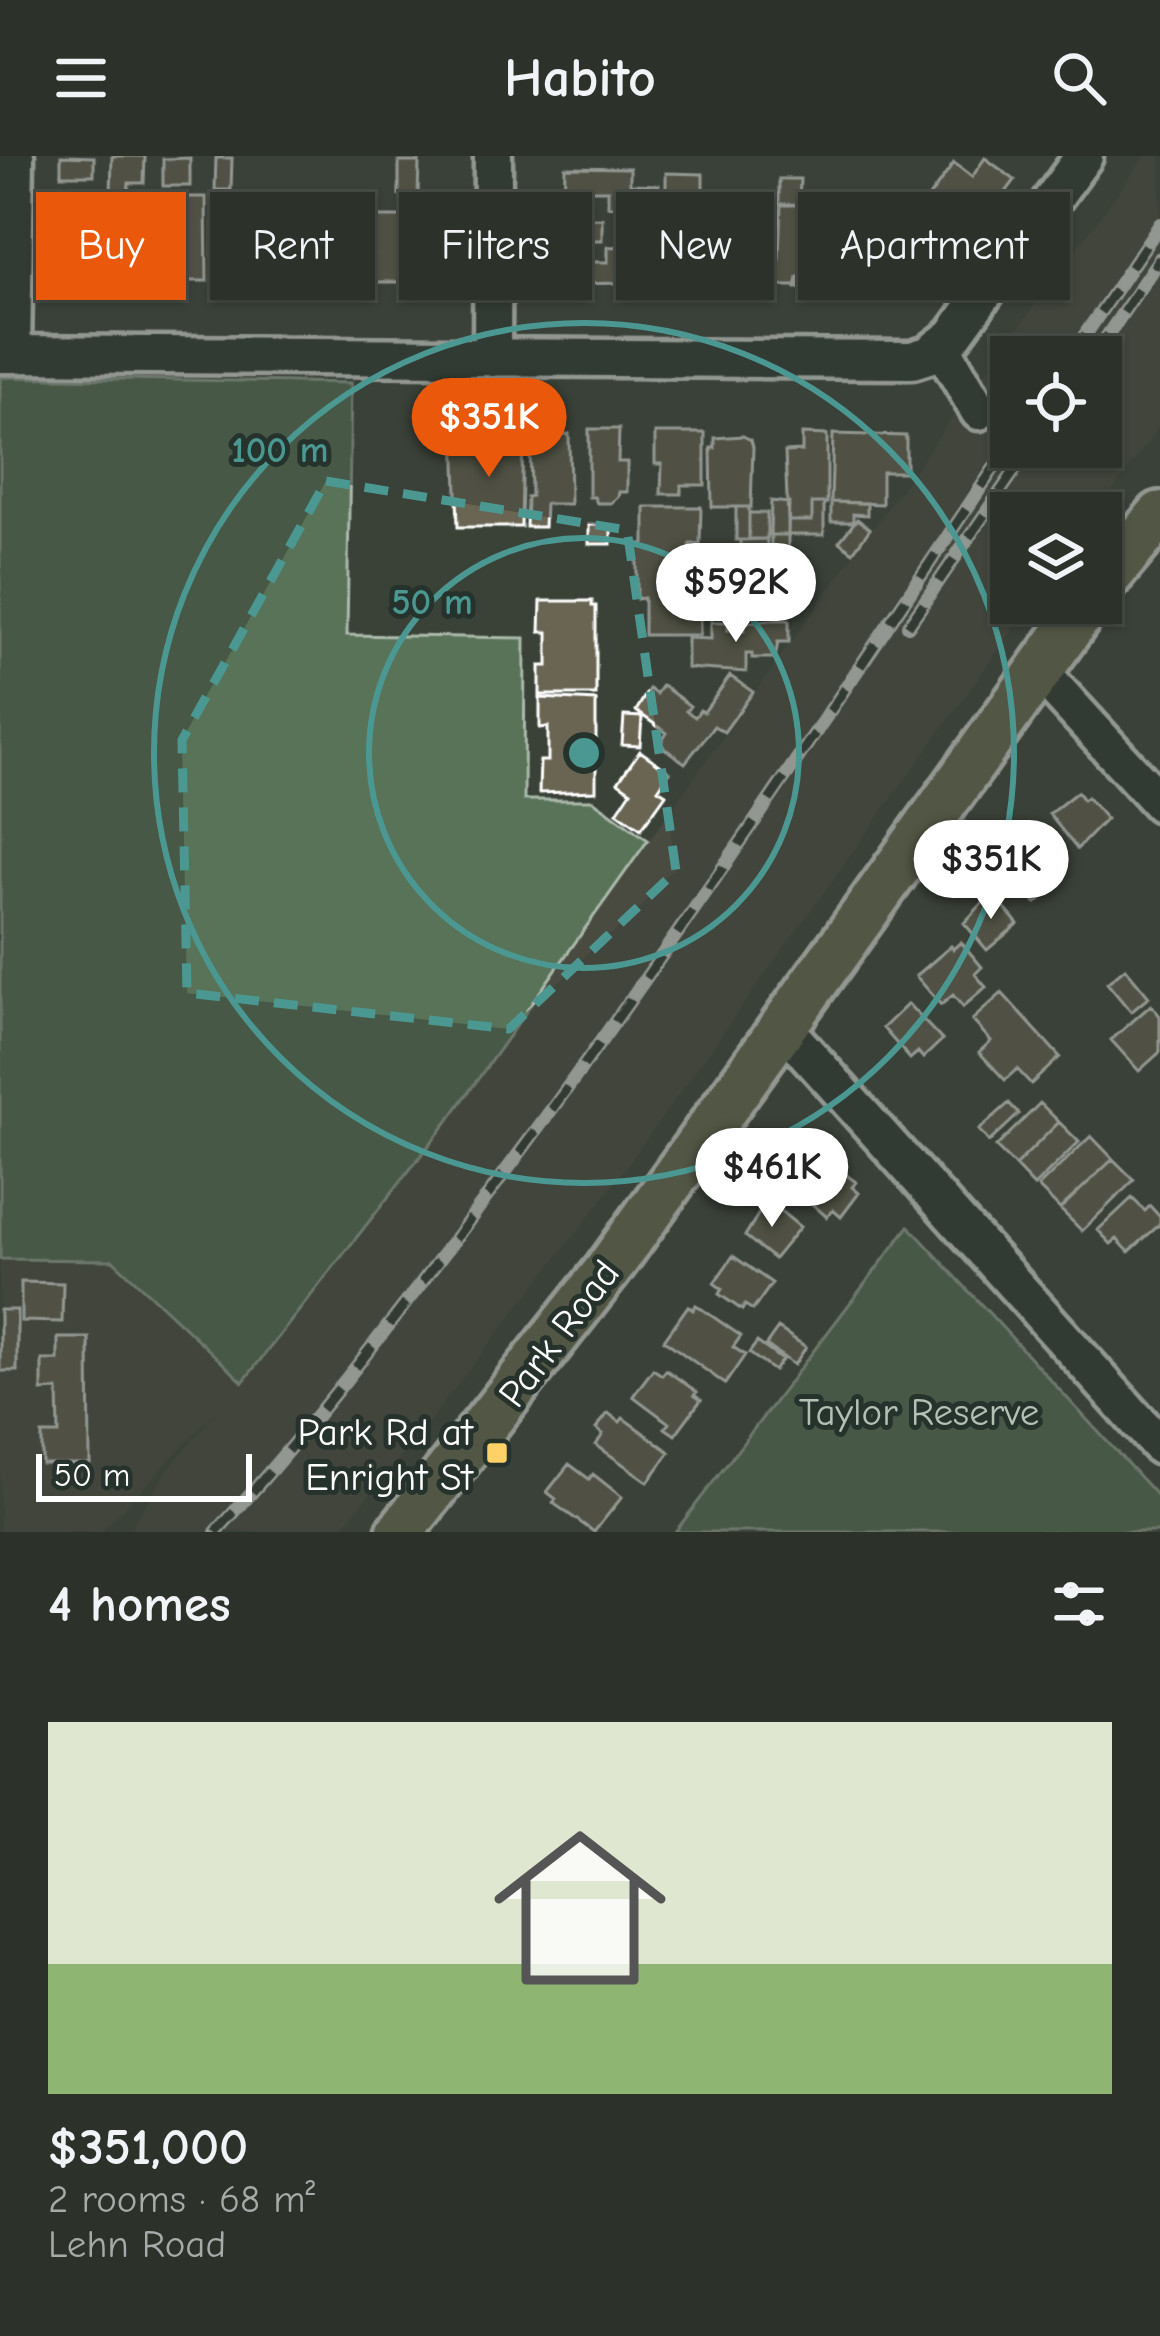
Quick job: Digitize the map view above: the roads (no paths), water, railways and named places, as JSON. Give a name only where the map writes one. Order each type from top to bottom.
[{"type":"main road","points":[[1122,560],[1160,515]]},
{"type":"main road","name":"Park Road","points":[[400,1532],[560,1332],[1073,624]]},
{"type":"street","points":[[15,156],[6,354],[895,362],[912,360],[941,346],[971,313],[1084,156]]},
{"type":"street","points":[[492,358],[493,156]]},
{"type":"street","points":[[941,346],[979,411]]},
{"type":"street","points":[[1039,670],[1160,803]]},
{"type":"street","points":[[783,1028],[1160,1446]]},
{"type":"railway","points":[[1084,336],[1160,224]]},
{"type":"railway","points":[[1107,336],[1160,258]]},
{"type":"railway","points":[[216,1532],[429,1273],[601,1041],[994,468]]},
{"type":"railway","points":[[908,626],[1017,468]]},
{"type":"place","name":"Park Rd at Enright St","points":[[497,1453]]},
{"type":"park label","name":"Taylor Reserve","points":[[919,1411]]}]
